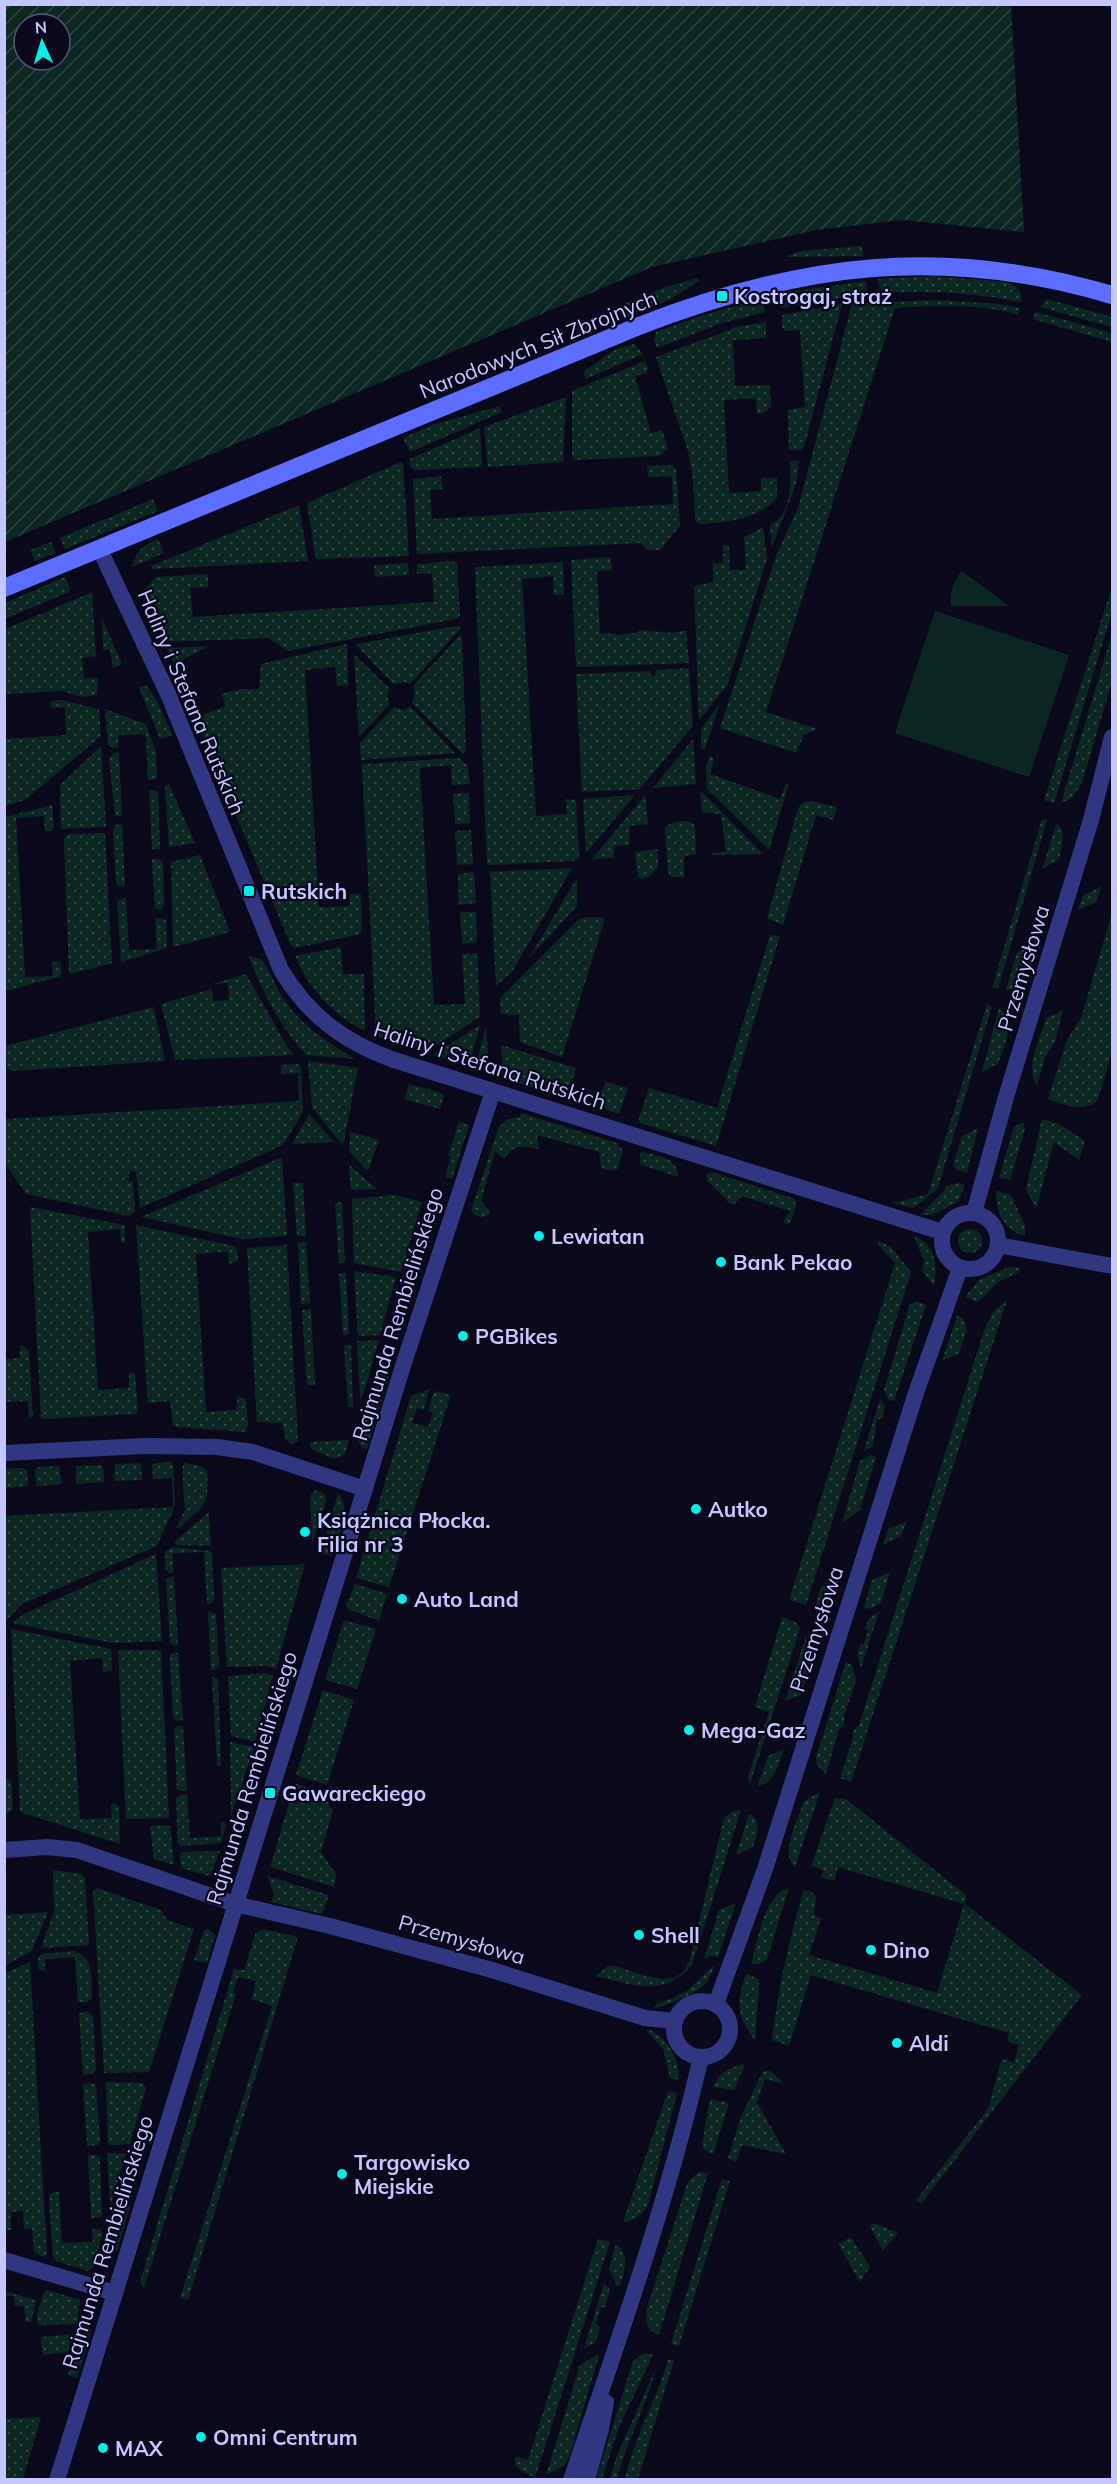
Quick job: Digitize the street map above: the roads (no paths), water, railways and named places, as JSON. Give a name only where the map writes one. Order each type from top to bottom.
[{"type":"street","name":"Narodowych Sił Zbrojnych","points":[[4,588],[639,326],[694,305],[768,283],[872,267],[945,265],[1017,272],[1113,295]]},
{"type":"street","name":"Haliny i Stefana Rutskich","points":[[100,550],[168,694],[281,970],[295,992],[346,1039],[368,1050],[493,1091],[942,1232]]},
{"type":"street","name":"Przemysłowa","points":[[974,1213],[1003,1107],[1091,820],[1113,737]]},
{"type":"street","name":"Rajmunda Rembielińskiego","points":[[57,2480],[365,1489],[470,1156],[493,1091]]},
{"type":"street","points":[[974,1213],[993,1224],[998,1245],[989,1262],[970,1270],[960,1268],[951,1262],[944,1254],[941,1243],[942,1232],[955,1217],[974,1213]]},
{"type":"street","points":[[998,1245],[1113,1266]]},
{"type":"street","name":"Przemysłowa","points":[[716,2004],[765,1869],[912,1404],[960,1268]]},
{"type":"street","points":[[4,1453],[144,1446],[217,1447],[253,1452],[365,1489]]},
{"type":"street","name":"Przemysłowa","points":[[4,1850],[47,1847],[77,1850],[235,1904],[330,1926],[492,1970],[645,2018],[675,2021]]},
{"type":"street","points":[[704,2001],[716,2004],[725,2012],[730,2024],[730,2037],[724,2048],[713,2055],[701,2057],[689,2054],[679,2046],[675,2034],[675,2021],[681,2010],[692,2003],[704,2001]]},
{"type":"street","points":[[571,2480],[615,2352],[675,2157],[701,2057]]},
{"type":"street","points":[[4,2260],[115,2293]]},
{"type":"street","points":[[587,2480],[602,2429],[615,2352]]},
{"type":"place","name":"Kostrogaj, straż","points":[[722,296]]},
{"type":"place","name":"Rutskich","points":[[249,891]]},
{"type":"place","name":"Lewiatan","points":[[539,1236]]},
{"type":"place","name":"Bank Pekao","points":[[721,1262]]},
{"type":"place","name":"PGBikes","points":[[463,1336]]},
{"type":"place","name":"Autko","points":[[696,1509]]},
{"type":"place","name":"Książnica Płocka. Filia nr 3","points":[[305,1532]]},
{"type":"place","name":"Auto Land","points":[[402,1599]]},
{"type":"place","name":"Mega-Gaz","points":[[689,1730]]},
{"type":"place","name":"Gawareckiego","points":[[270,1793]]},
{"type":"place","name":"Shell","points":[[639,1935]]},
{"type":"place","name":"Dino","points":[[871,1950]]},
{"type":"place","name":"Aldi","points":[[897,2043]]},
{"type":"place","name":"Targowisko Miejskie","points":[[342,2174]]},
{"type":"place","name":"Omni Centrum","points":[[201,2437]]},
{"type":"place","name":"MAX","points":[[103,2448]]}]
